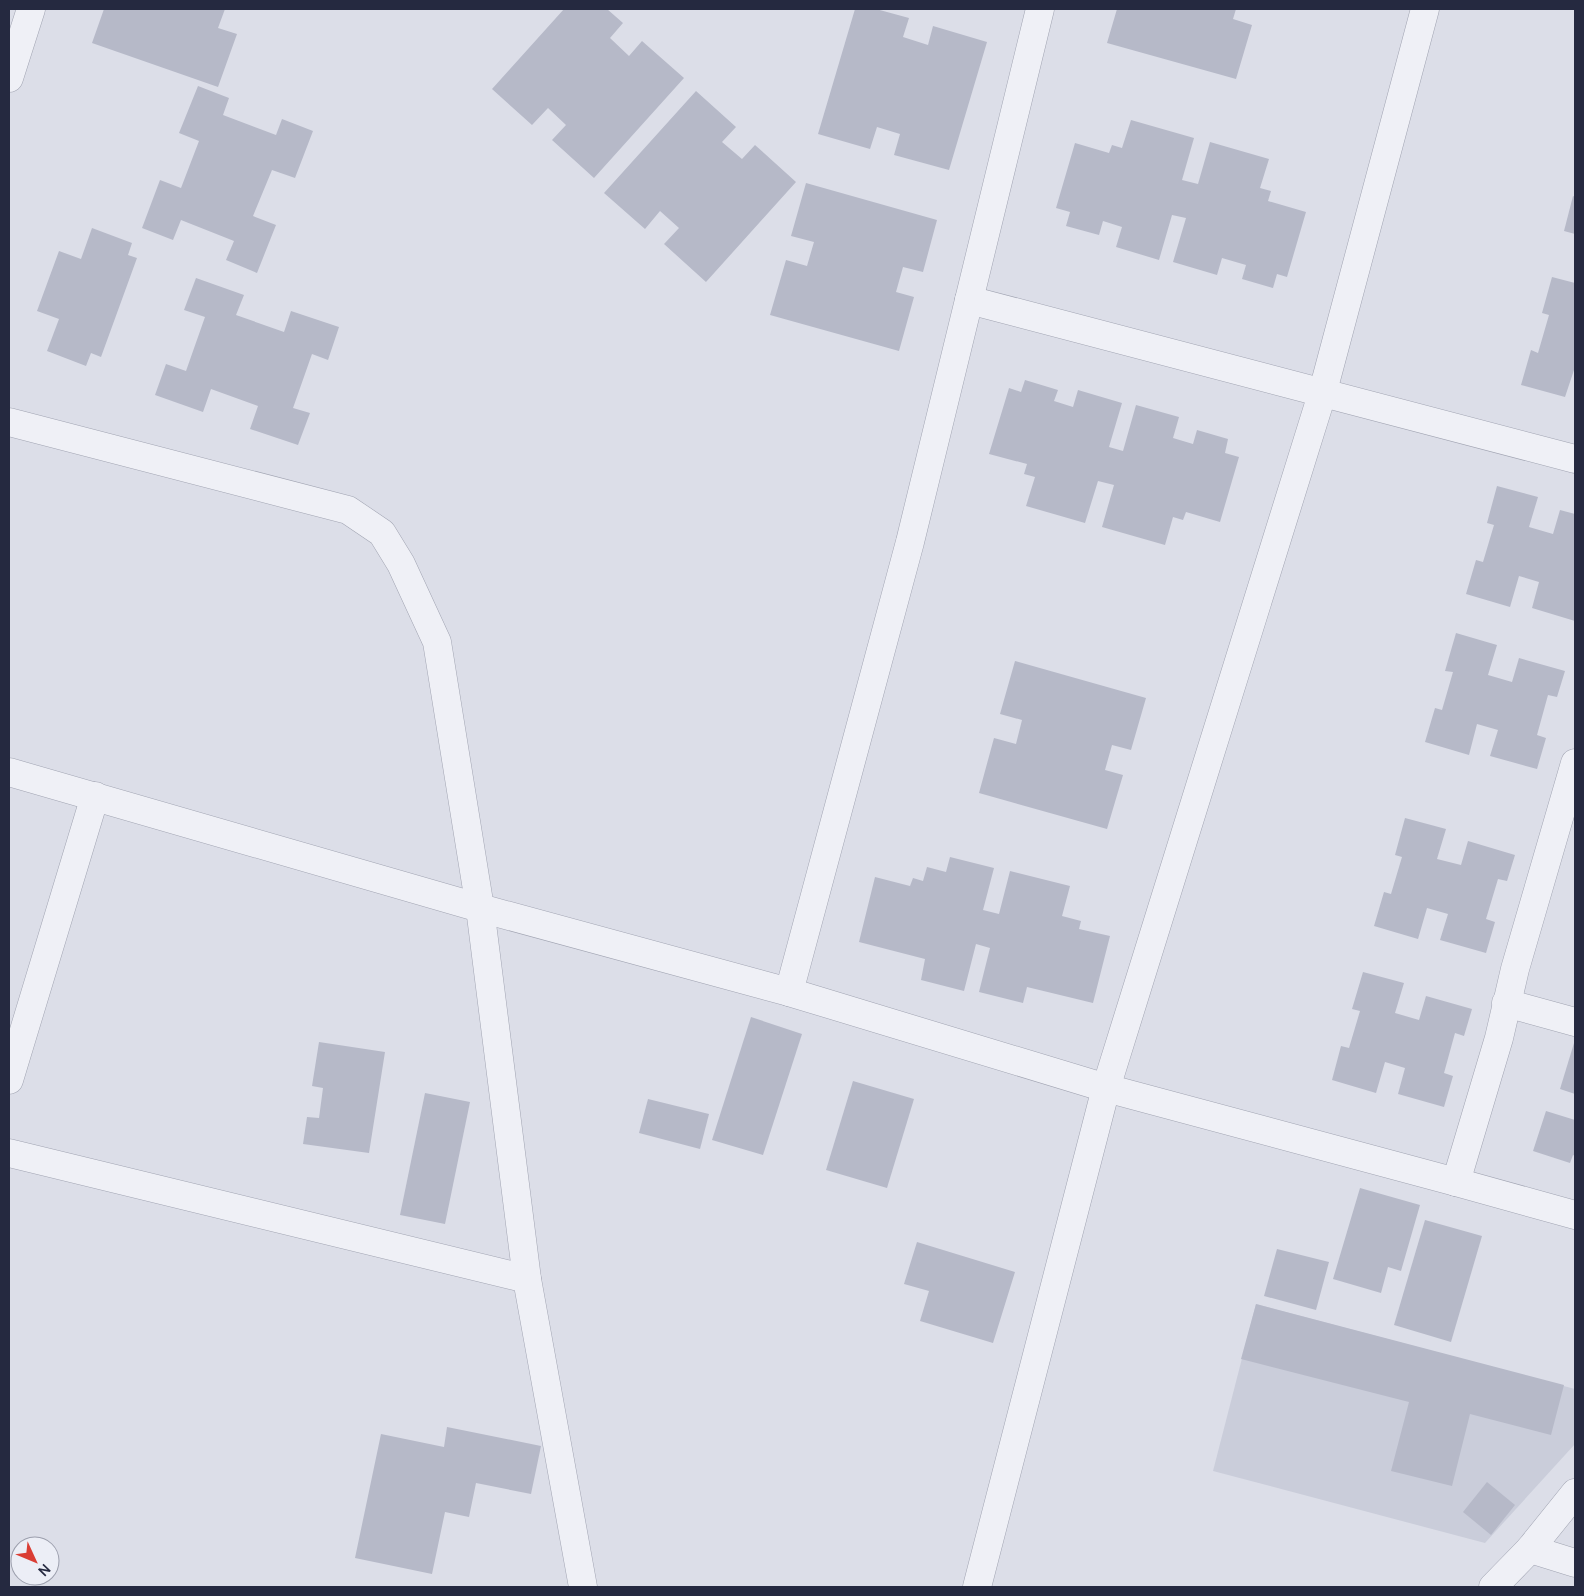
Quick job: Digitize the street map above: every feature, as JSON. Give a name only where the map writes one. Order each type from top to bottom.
[{"type":"street","points":[[9,78],[31,9]]},
{"type":"street","points":[[789,992],[907,551],[1040,9]]},
{"type":"street","points":[[977,1587],[1106,1088],[1323,391],[1425,9]]},
{"type":"street","points":[[969,300],[1323,391],[1575,459]]},
{"type":"street","points":[[9,422],[348,510],[382,532],[401,564],[437,642],[480,908],[527,1279],[583,1587]]},
{"type":"street","points":[[1456,1182],[1499,1038],[1515,969],[1575,763]]},
{"type":"street","points":[[9,772],[480,908],[789,992],[1106,1088],[1575,1215]]},
{"type":"street","points":[[9,1080],[94,796]]},
{"type":"street","points":[[1506,1004],[1575,1022]]},
{"type":"street","points":[[9,1153],[527,1279]]},
{"type":"street","points":[[1493,1587],[1530,1549],[1575,1493]]},
{"type":"street","points":[[1530,1549],[1575,1563]]},
{"type":"shaded area","points":[[1256,1304],[1575,1389],[1575,1444],[1485,1543],[1213,1471]]},
{"type":"building","points":[[104,9],[225,9],[218,28],[237,34],[218,87],[92,43]]},
{"type":"building","points":[[564,9],[607,9],[623,23],[610,38],[629,56],[642,41],[684,78],[594,178],[552,140],[566,125],[548,108],[532,125],[492,89]]},
{"type":"building","points":[[855,9],[876,9],[909,18],[903,37],[928,45],[933,26],[987,42],[949,170],[894,155],[900,134],[877,127],[870,149],[818,134]]},
{"type":"building","points":[[1117,9],[1236,9],[1233,19],[1252,25],[1236,79],[1107,43]]},
{"type":"building","points":[[198,86],[229,98],[223,115],[276,135],[282,119],[313,131],[295,178],[272,170],[253,216],[276,225],[257,273],[226,260],[234,241],[181,220],[173,240],[142,228],[160,180],[181,188],[199,141],[179,133]]},
{"type":"building","points":[[696,91],[736,127],[722,142],[742,159],[755,145],[796,182],[706,282],[664,244],[679,228],[660,211],[645,229],[604,193]]},
{"type":"building","points":[[1131,120],[1194,138],[1182,180],[1198,184],[1210,142],[1269,159],[1260,188],[1271,191],[1268,201],[1306,212],[1287,277],[1277,274],[1273,288],[1242,279],[1246,265],[1222,258],[1217,275],[1173,262],[1186,218],[1172,215],[1159,260],[1116,247],[1122,227],[1103,221],[1099,235],[1066,226],[1070,212],[1056,208],[1075,143],[1109,153],[1112,145],[1122,148]]},
{"type":"building","points":[[806,183],[937,220],[923,272],[903,267],[896,292],[914,297],[899,351],[770,315],[786,260],[807,266],[814,242],[791,236]]},
{"type":"building","points":[[1573,196],[1575,197],[1575,234],[1564,231]]},
{"type":"building","points":[[92,228],[132,243],[128,255],[137,258],[101,357],[91,353],[86,366],[47,351],[59,319],[37,311],[59,251],[81,259]]},
{"type":"building","points":[[1552,277],[1575,283],[1575,367],[1565,397],[1521,385],[1531,350],[1538,353],[1549,315],[1542,313]]},
{"type":"building","points":[[196,278],[244,295],[236,315],[284,332],[291,311],[339,327],[328,360],[312,354],[293,408],[310,413],[298,445],[250,429],[258,406],[211,389],[203,412],[155,395],[166,364],[186,371],[205,317],[184,310]]},
{"type":"building","points":[[1025,380],[1058,390],[1054,401],[1073,407],[1078,390],[1122,403],[1109,447],[1123,451],[1136,405],[1179,417],[1173,438],[1193,444],[1197,430],[1228,439],[1225,453],[1239,457],[1220,522],[1186,512],[1183,520],[1173,517],[1165,545],[1102,527],[1114,485],[1098,481],[1085,523],[1026,506],[1035,477],[1024,474],[1027,464],[989,454],[1009,388],[1021,392]]},
{"type":"building","points":[[1497,486],[1538,497],[1529,527],[1553,534],[1560,510],[1575,514],[1575,621],[1532,608],[1539,582],[1519,576],[1510,607],[1466,594],[1476,560],[1483,562],[1494,525],[1487,523]]},
{"type":"building","points":[[1456,633],[1497,645],[1488,675],[1512,682],[1519,658],[1565,671],[1557,697],[1548,695],[1537,735],[1546,738],[1537,769],[1490,756],[1498,730],[1477,724],[1469,755],[1425,742],[1435,708],[1442,710],[1453,672],[1445,671]]},
{"type":"building","points":[[1015,661],[1146,698],[1131,750],[1112,745],[1105,770],[1123,775],[1107,829],[979,793],[994,738],[1016,744],[1022,720],[1000,714]]},
{"type":"building","points":[[1405,818],[1446,829],[1437,859],[1461,865],[1468,841],[1515,855],[1507,881],[1498,879],[1486,919],[1495,922],[1486,953],[1440,940],[1448,914],[1427,908],[1418,939],[1374,926],[1384,892],[1391,894],[1402,857],[1395,855]]},
{"type":"building","points":[[950,857],[994,868],[983,910],[999,914],[1010,871],[1070,886],[1062,916],[1081,921],[1079,929],[1110,936],[1093,1003],[1027,987],[1023,1003],[979,992],[990,948],[976,944],[964,991],[921,980],[925,959],[859,942],[875,877],[910,886],[913,878],[923,881],[927,867],[946,872]]},
{"type":"building","points":[[1363,972],[1404,983],[1395,1013],[1419,1020],[1426,996],[1472,1009],[1464,1036],[1455,1033],[1444,1073],[1453,1076],[1444,1107],[1398,1094],[1405,1068],[1385,1062],[1376,1093],[1332,1080],[1341,1046],[1349,1048],[1360,1011],[1352,1009]]},
{"type":"building","points":[[751,1017],[802,1034],[763,1155],[712,1140]]},
{"type":"building","points":[[319,1042],[385,1052],[369,1153],[303,1144],[307,1117],[319,1118],[323,1088],[312,1086]]},
{"type":"building","points":[[1575,1044],[1575,1094],[1560,1089]]},
{"type":"building","points":[[853,1081],[914,1099],[887,1188],[826,1170]]},
{"type":"building","points":[[425,1093],[470,1102],[445,1224],[400,1215]]},
{"type":"building","points":[[648,1099],[709,1114],[700,1149],[639,1133]]},
{"type":"building","points":[[1546,1111],[1575,1120],[1575,1156],[1573,1155],[1570,1163],[1533,1151]]},
{"type":"building","points":[[1360,1188],[1420,1205],[1401,1271],[1388,1267],[1381,1293],[1333,1279]]},
{"type":"building","points":[[1425,1220],[1482,1236],[1451,1342],[1394,1325]]},
{"type":"building","points":[[917,1242],[1015,1272],[993,1343],[920,1321],[929,1291],[904,1284]]},
{"type":"building","points":[[1277,1249],[1329,1262],[1316,1310],[1264,1296]]},
{"type":"building","points":[[1256,1304],[1564,1385],[1551,1435],[1470,1414],[1452,1486],[1391,1471],[1409,1402],[1241,1359]]},
{"type":"building","points":[[447,1427],[541,1446],[531,1494],[476,1483],[469,1517],[445,1512],[432,1574],[355,1558],[381,1434],[444,1447]]},
{"type":"building","points":[[1487,1482],[1515,1505],[1491,1535],[1463,1512]]}]
